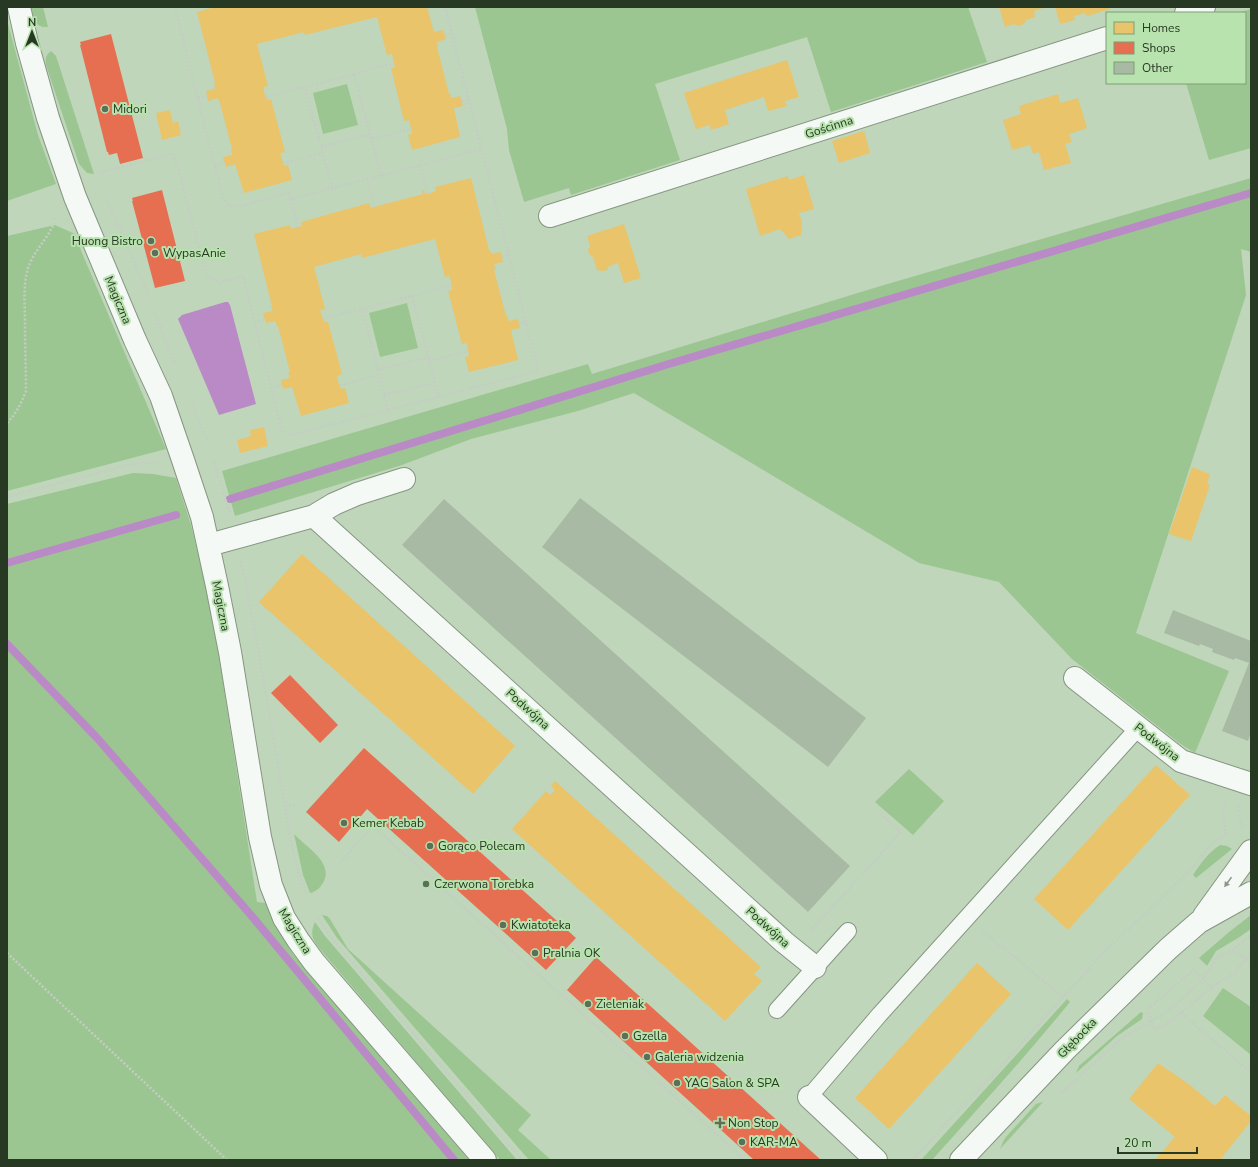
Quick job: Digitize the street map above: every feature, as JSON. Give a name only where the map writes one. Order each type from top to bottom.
[{"type":"street","name":"Magiczna","points":[[19,7],[27,43],[48,118],[75,197],[135,340],[161,396],[183,460],[209,545],[230,652],[260,837],[271,885],[284,918],[314,962],[485,1160]]},
{"type":"street","points":[[1189,12],[1204,7]]},
{"type":"street","name":"Gościnna","points":[[550,216],[1106,38]]},
{"type":"street","points":[[209,545],[314,516],[334,504],[357,494],[404,479]]},
{"type":"street","name":"Podwójna","points":[[314,516],[778,936],[815,967]]},
{"type":"street","name":"Podwójna","points":[[1075,678],[1181,761],[1244,782]]},
{"type":"street","name":"Głębocka","points":[[1199,922],[1251,851]]},
{"type":"street","name":"Głębocka","points":[[961,1160],[1105,1009],[1168,949],[1199,922],[1251,893]]},
{"type":"street","points":[[809,1097],[876,1160]]},
{"type":"lane","points":[[809,1097],[880,1014],[1138,728]]},
{"type":"lane","points":[[777,1010],[848,931]]},
{"type":"path","points":[[175,7],[223,199],[229,205],[241,206],[289,193],[298,227]]},
{"type":"path","points":[[99,174],[173,154],[206,274],[219,283],[243,276],[282,431],[292,435],[537,370],[537,365],[445,7]]},
{"type":"path","points":[[445,35],[452,33]]},
{"type":"path","points":[[266,97],[394,63]]},
{"type":"path","points":[[354,74],[381,175]]},
{"type":"path","points":[[305,86],[332,188]]},
{"type":"path","points":[[198,98],[207,96]]},
{"type":"path","points":[[462,100],[469,99]]},
{"type":"path","points":[[372,139],[411,129]]},
{"type":"path","points":[[321,147],[370,134]]},
{"type":"path","points":[[291,199],[482,149]]},
{"type":"path","points":[[283,163],[323,152]]},
{"type":"path","points":[[215,165],[225,162]]},
{"type":"path","points":[[420,165],[428,194]]},
{"type":"path","points":[[367,179],[374,207]]},
{"type":"path","points":[[108,202],[148,295]]},
{"type":"path","points":[[7,423],[13,417],[21,404],[26,391],[24,292],[27,270],[37,249],[49,234],[55,218],[55,211]]},
{"type":"path","points":[[502,257],[509,255]]},
{"type":"path","points":[[323,319],[451,285]]},
{"type":"path","points":[[412,296],[438,397]]},
{"type":"path","points":[[362,309],[388,410]]},
{"type":"path","points":[[254,322],[265,319]]},
{"type":"path","points":[[519,324],[526,322]]},
{"type":"path","points":[[429,361],[468,351]]},
{"type":"path","points":[[378,370],[428,357]]},
{"type":"path","points":[[340,385],[379,375]]},
{"type":"path","points":[[384,395],[435,383]]},
{"type":"path","points":[[271,388],[282,385]]},
{"type":"path","points":[[7,497],[131,464],[183,460]]},
{"type":"path","points":[[214,461],[231,519],[237,520],[246,517],[254,548],[245,551],[240,557],[257,641],[292,848],[306,894]]},
{"type":"path","points":[[912,1160],[1104,952],[1190,871],[1207,849],[1226,833],[1223,810],[1244,782]]},
{"type":"path","points":[[285,806],[295,805]]},
{"type":"path","points":[[809,932],[901,832],[881,814]]},
{"type":"path","points":[[340,863],[374,826],[745,1160]]},
{"type":"path","points":[[318,918],[332,939],[522,1160]]},
{"type":"path","points":[[967,918],[1063,997]]},
{"type":"path","points":[[1060,1093],[1122,1038],[1165,1013],[1186,996],[1203,978],[1218,957],[1233,950],[1251,935]]},
{"type":"path","points":[[1233,950],[1251,962]]},
{"type":"path","points":[[7,953],[226,1160]]},
{"type":"path","points":[[1212,987],[1193,970],[1148,1009],[1151,1022],[1155,1030],[1167,1024],[1219,982],[1234,974],[1251,953]]},
{"type":"path","points":[[1181,1012],[1251,1072]]},
{"type":"green space","points":[[30,7],[43,7],[48,27],[40,26],[35,22]]},
{"type":"green space","points":[[475,7],[968,7],[987,62],[831,112],[807,37],[655,84],[680,160],[571,195],[569,188],[524,202],[509,150],[507,129]]},
{"type":"green space","points":[[1251,9],[1251,148],[1209,160],[1186,84],[1246,84],[1246,12],[1241,12]]},
{"type":"green space","points":[[7,20],[38,135],[56,184],[7,201]]},
{"type":"green space","points":[[51,51],[56,56],[94,174],[87,173],[79,164],[46,65],[46,57]]},
{"type":"green space","points":[[347,84],[358,125],[323,134],[313,93]]},
{"type":"green space","points":[[1251,178],[1251,252],[1241,249],[1246,295],[1136,633],[1229,671],[1195,753],[1179,743],[1072,659],[999,582],[919,563],[634,393],[578,411],[471,439],[402,465],[235,516],[222,471],[588,364],[592,374],[884,285]]},
{"type":"green space","points":[[55,225],[75,234],[166,449],[7,491],[7,236]]},
{"type":"green space","points":[[407,303],[418,348],[380,357],[369,313]]},
{"type":"green space","points":[[133,473],[153,474],[176,478],[191,525],[212,612],[257,902],[266,903],[281,934],[293,954],[469,1160],[7,1160],[7,504]]},
{"type":"green space","points":[[909,769],[944,801],[913,835],[875,802]]},
{"type":"green space","points":[[294,834],[317,855],[325,867],[326,874],[324,881],[314,892],[310,893],[303,875]]},
{"type":"green space","points":[[1220,845],[1227,846],[1232,849],[1196,878],[1193,875],[1199,866],[1208,855]]},
{"type":"green space","points":[[322,915],[327,916],[330,919],[348,949],[531,1115],[518,1130],[551,1160],[529,1160],[337,938]]},
{"type":"green space","points":[[1251,915],[1251,929],[1216,951],[1207,966],[1199,958],[1229,932]]},
{"type":"green space","points":[[315,922],[325,936],[517,1160],[500,1160],[325,955],[312,936]]},
{"type":"green space","points":[[1223,988],[1251,1007],[1251,1055],[1203,1016]]},
{"type":"green space","points":[[1067,999],[1070,1002],[1002,1082],[932,1160],[921,1160]]},
{"type":"green space","points":[[1141,1012],[1143,1013],[1142,1019],[1117,1036],[1076,1073],[1079,1066]]},
{"type":"green space","points":[[1043,1102],[1000,1149],[1005,1138],[1036,1104]]},
{"type":"shaded area","points":[[228,302],[230,305],[256,404],[219,415],[178,319],[182,315]]},
{"type":"building: Homes","points":[[215,7],[427,7],[434,32],[443,30],[446,39],[437,42],[437,47],[449,94],[450,93],[451,98],[460,96],[463,106],[454,108],[460,137],[412,150],[408,135],[412,133],[409,120],[404,121],[391,68],[395,67],[392,54],[387,55],[377,17],[305,35],[304,32],[257,44],[268,86],[263,87],[264,92],[267,100],[271,99],[285,152],[280,153],[284,166],[288,165],[292,180],[244,193],[235,164],[226,167],[223,157],[232,155],[232,149],[220,103],[218,98],[208,101],[206,91],[215,89],[215,83],[197,12]]},
{"type":"building: Homes","points":[[999,7],[1046,7],[1034,11],[1035,17],[1026,20],[1024,24],[1018,26],[1014,24],[1005,27]]},
{"type":"building: Homes","points":[[1055,7],[1109,7],[1110,9],[1087,16],[1085,13],[1074,16],[1075,20],[1060,24]]},
{"type":"building: Homes","points":[[787,60],[799,97],[785,101],[787,106],[768,111],[764,97],[725,110],[729,124],[711,130],[710,125],[696,129],[684,93]]},
{"type":"building: Homes","points":[[1058,94],[1060,103],[1078,98],[1087,128],[1069,134],[1072,142],[1065,144],[1071,163],[1044,170],[1039,152],[1033,154],[1030,145],[1012,150],[1003,120],[1021,114],[1019,106]]},
{"type":"building: Homes","points":[[170,110],[173,123],[178,121],[181,135],[162,140],[156,113]]},
{"type":"building: Homes","points":[[864,131],[870,153],[839,163],[832,141]]},
{"type":"building: Homes","points":[[804,175],[814,209],[799,213],[802,223],[801,235],[789,239],[780,229],[760,236],[746,189],[788,176],[789,180]]},
{"type":"building: Homes","points":[[471,178],[489,250],[492,254],[501,252],[503,262],[494,264],[496,269],[494,270],[506,316],[507,315],[509,321],[518,319],[520,328],[511,330],[518,360],[469,372],[465,357],[469,356],[467,343],[462,344],[448,291],[452,290],[451,281],[449,276],[445,277],[435,239],[362,258],[361,254],[314,267],[325,309],[320,310],[324,322],[328,322],[342,374],[337,376],[338,381],[341,389],[345,388],[349,403],[301,416],[292,387],[283,389],[281,380],[290,378],[288,372],[290,372],[278,326],[275,321],[266,323],[263,313],[273,311],[254,234],[290,225],[291,229],[302,226],[301,222],[369,203],[371,208],[423,194],[422,191],[424,190],[425,194],[428,194],[436,191],[435,187]]},
{"type":"building: Homes","points":[[624,224],[641,278],[624,283],[618,263],[609,266],[607,270],[597,270],[593,257],[590,255],[588,250],[590,246],[587,236]]},
{"type":"building: Homes","points":[[264,427],[268,446],[240,453],[237,440],[251,436],[250,430]]},
{"type":"building: Homes","points":[[1192,467],[1210,474],[1207,484],[1210,485],[1191,541],[1169,534]]},
{"type":"building: Homes","points":[[302,554],[515,746],[473,794],[259,602]]},
{"type":"building: Homes","points":[[1156,765],[1190,795],[1068,930],[1034,899]]},
{"type":"building: Homes","points":[[555,781],[761,967],[754,974],[762,981],[725,1021],[512,829],[546,791],[550,795],[555,790],[551,786]]},
{"type":"building: Homes","points":[[977,963],[1011,994],[889,1129],[855,1098]]},
{"type":"building: Homes","points":[[1158,1063],[1190,1085],[1215,1106],[1225,1095],[1251,1116],[1251,1121],[1220,1160],[1155,1160],[1175,1137],[1129,1099]]},
{"type":"building: Shops","points":[[111,34],[143,158],[120,164],[117,153],[109,155],[107,152],[80,45],[80,42]]},
{"type":"building: Shops","points":[[162,190],[185,281],[155,288],[132,198]]},
{"type":"building: Shops","points":[[290,675],[338,725],[320,743],[271,693]]},
{"type":"building: Shops","points":[[364,748],[576,938],[546,970],[367,809],[339,842],[306,812]]},
{"type":"building: Shops","points":[[596,957],[821,1160],[754,1160],[567,990]]},
{"type":"building: Other","points":[[580,498],[866,718],[828,767],[542,547]]},
{"type":"building: Other","points":[[444,499],[850,866],[808,912],[402,545]]},
{"type":"building: Other","points":[[1173,610],[1251,641],[1251,733],[1248,741],[1222,731],[1249,663],[1235,658],[1234,660],[1212,652],[1213,649],[1200,644],[1199,646],[1164,633]]},
{"type":"waterway","points":[[230,499],[672,363],[1251,193]]},
{"type":"waterway","points":[[7,563],[176,515]]},
{"type":"waterway","points":[[7,644],[98,739],[250,914],[454,1160]]},
{"type":"place","name":"Midori","points":[[105,109]]},
{"type":"place","name":"Huong Bistro","points":[[151,241]]},
{"type":"place","name":"WypasAnie","points":[[155,253]]},
{"type":"place","name":"Kemer Kebab","points":[[344,823]]},
{"type":"place","name":"Gorąco Polecam","points":[[430,846]]},
{"type":"place","name":"Czerwona Torebka","points":[[426,884]]},
{"type":"place","name":"Kwiatoteka","points":[[503,925]]},
{"type":"place","name":"Pralnia OK","points":[[535,953]]},
{"type":"place","name":"Zieleniak","points":[[588,1004]]},
{"type":"place","name":"Gzella","points":[[625,1036]]},
{"type":"place","name":"Galeria widzenia","points":[[647,1057]]},
{"type":"place","name":"YAG Salon & SPA","points":[[677,1083]]},
{"type":"place","name":"Non Stop","points":[[720,1123]]},
{"type":"place","name":"KAR-MA","points":[[742,1142]]}]
